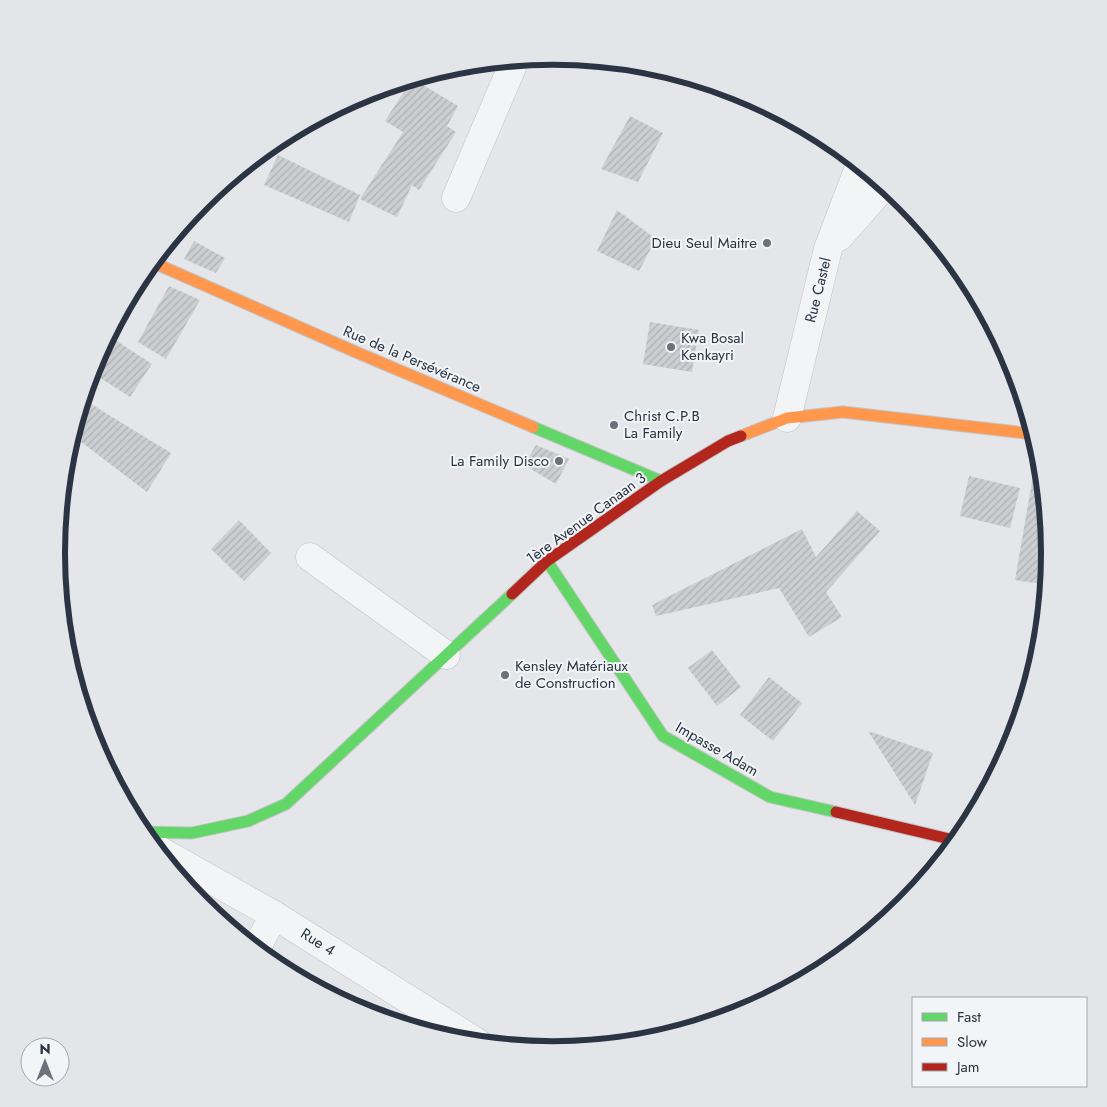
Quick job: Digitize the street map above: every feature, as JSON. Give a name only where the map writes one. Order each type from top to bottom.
[{"type":"street","points":[[456,198],[512,67]]},
{"type":"street","name":"Rue Castel","points":[[787,418],[828,249],[858,171]]},
{"type":"street","points":[[828,249],[880,190]]},
{"type":"street","name":"Rue de la Persévérance","points":[[159,265],[358,353],[662,481]]},
{"type":"street","name":"1ère Avenue Canaan 3","points":[[152,832],[192,833],[248,821],[286,804],[547,561],[662,481],[728,441],[787,418],[843,412],[1027,433]]},
{"type":"street","points":[[310,557],[446,655]]},
{"type":"street","name":"Impasse Adam","points":[[547,561],[663,736],[770,797],[950,839]]},
{"type":"street","name":"Rue 4","points":[[170,857],[274,914],[464,1034]]},
{"type":"street","points":[[259,943],[274,914]]},
{"type":"building","points":[[421,84],[458,106],[447,126],[456,132],[419,190],[412,185],[397,217],[360,199],[403,132],[385,121],[407,88]]},
{"type":"building","points":[[630,116],[663,133],[638,182],[601,169]]},
{"type":"building","points":[[278,155],[360,195],[349,222],[264,185]]},
{"type":"building","points":[[617,210],[656,239],[639,271],[597,251]]},
{"type":"building","points":[[194,241],[225,258],[216,273],[184,259]]},
{"type":"building","points":[[169,286],[200,300],[166,359],[138,342]]},
{"type":"building","points":[[650,322],[699,330],[692,372],[643,364]]},
{"type":"building","points":[[114,339],[152,364],[130,397],[98,377]]},
{"type":"building","points":[[91,404],[171,453],[147,492],[79,440],[87,409]]},
{"type":"building","points":[[536,445],[569,459],[556,484],[524,465]]},
{"type":"building","points":[[969,476],[1020,488],[1010,528],[960,516]]},
{"type":"building","points":[[1033,476],[1036,476],[1041,522],[1041,584],[1015,580]]},
{"type":"building","points":[[857,511],[880,531],[826,592],[842,617],[809,637],[779,588],[656,616],[652,605],[802,529],[816,557]]},
{"type":"building","points":[[239,520],[271,553],[244,581],[211,549]]},
{"type":"building","points":[[712,650],[741,687],[717,706],[688,668]]},
{"type":"building","points":[[769,677],[802,703],[773,741],[740,715]]},
{"type":"building","points":[[868,731],[933,753],[915,805]]},
{"type":"traffic: fast","points":[[533,427],[661,481]]},
{"type":"traffic: fast","points":[[547,561],[663,736],[770,797],[836,812]]},
{"type":"traffic: fast","points":[[152,832],[192,833],[248,821],[286,804],[512,594]]},
{"type":"traffic: slow","points":[[159,265],[358,353],[533,427]]},
{"type":"traffic: slow","points":[[741,436],[787,418],[843,412],[1027,433]]},
{"type":"traffic: jam","points":[[512,594],[547,561],[661,481],[728,441],[741,436]]},
{"type":"traffic: jam","points":[[836,812],[950,839]]},
{"type":"place","name":"Dieu Seul Maitre","points":[[767,243]]},
{"type":"place","name":"Kwa Bosal Kenkayri","points":[[671,347]]},
{"type":"place","name":"Christ C.P.B La Family","points":[[614,425]]},
{"type":"place","name":"La Family Disco","points":[[559,461]]},
{"type":"place","name":"Kensley Matériaux de Construction","points":[[505,675]]}]
